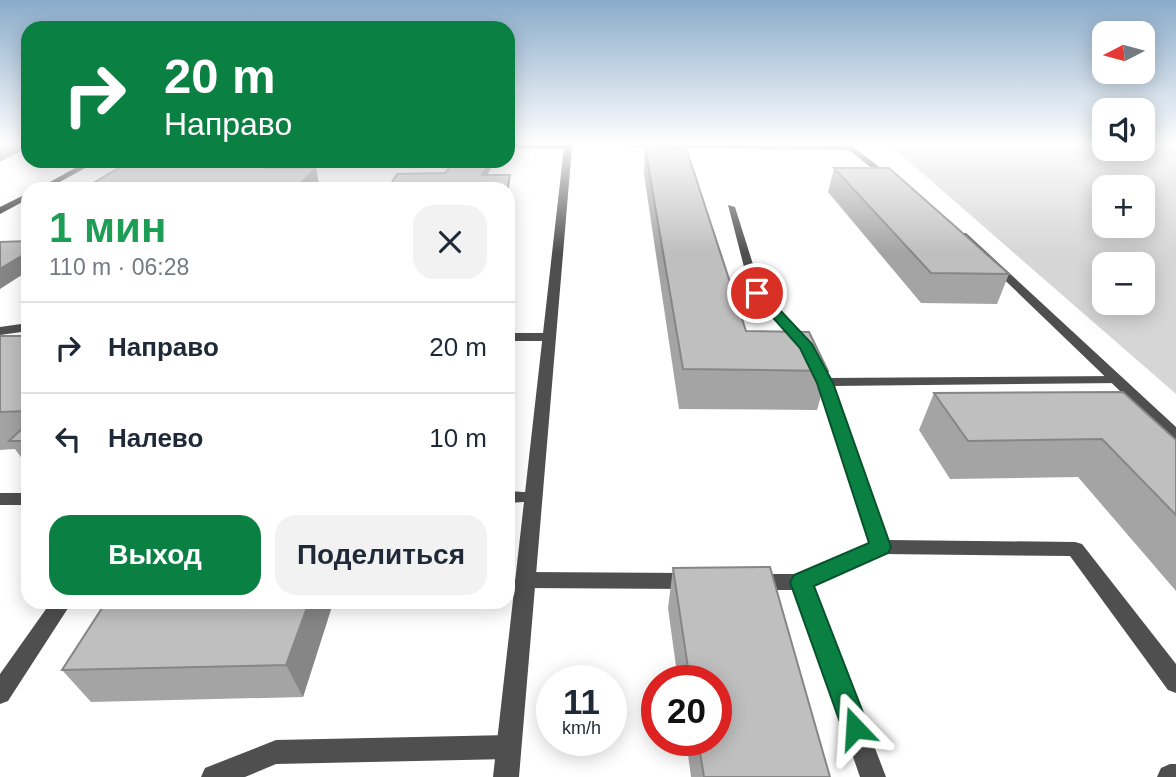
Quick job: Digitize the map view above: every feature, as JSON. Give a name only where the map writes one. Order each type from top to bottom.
[{"type":"street","points":[[506,777],[565,181]]},
{"type":"street","points":[[893,181],[903,189]]},
{"type":"street","points":[[0,211],[21,200]]},
{"type":"street","points":[[731,207],[757,293],[807,347],[813,359]]},
{"type":"street","points":[[957,230],[978,246],[1176,436]]},
{"type":"street","points":[[0,331],[21,328]]},
{"type":"street","points":[[515,337],[550,337]]},
{"type":"street","points":[[881,547],[822,377],[1117,380]]},
{"type":"street","points":[[515,497],[533,497]]},
{"type":"street","points":[[0,499],[21,499]]},
{"type":"street","points":[[732,582],[802,582],[881,547],[1075,549],[1176,682]]},
{"type":"street","points":[[525,580],[705,581]]},
{"type":"street","points":[[802,582],[873,777]]},
{"type":"street","points":[[0,693],[57,609]]},
{"type":"street","points":[[214,777],[276,752],[509,747]]},
{"type":"street","points":[[1170,777],[1176,777]]},
{"type":"shaded area","points":[[932,181],[1092,181],[1092,238],[1155,238],[1155,181],[1176,181],[1176,394]]},
{"type":"building","points":[[96,181],[303,181],[302,182]]},
{"type":"building","points":[[393,181],[509,181],[508,182]]},
{"type":"building","points":[[651,181],[697,181],[746,331],[809,332],[828,371],[683,369]]},
{"type":"building","points":[[846,181],[904,181],[1009,274],[931,273]]},
{"type":"building","points":[[21,241],[21,256],[0,269],[0,242]]},
{"type":"building","points":[[0,336],[21,336],[21,411],[0,412]]},
{"type":"building","points":[[1123,392],[1176,440],[1176,515],[1102,439],[968,441],[934,393]]},
{"type":"building","points":[[21,430],[21,441],[9,441]]},
{"type":"building","points":[[770,567],[830,777],[704,777],[701,756],[732,756],[732,665],[688,665],[673,568]]},
{"type":"building","points":[[101,609],[306,609],[286,665],[62,670]]},
{"type":"route","points":[[757,293],[807,347],[825,383],[881,547],[802,582],[855,728]]}]
